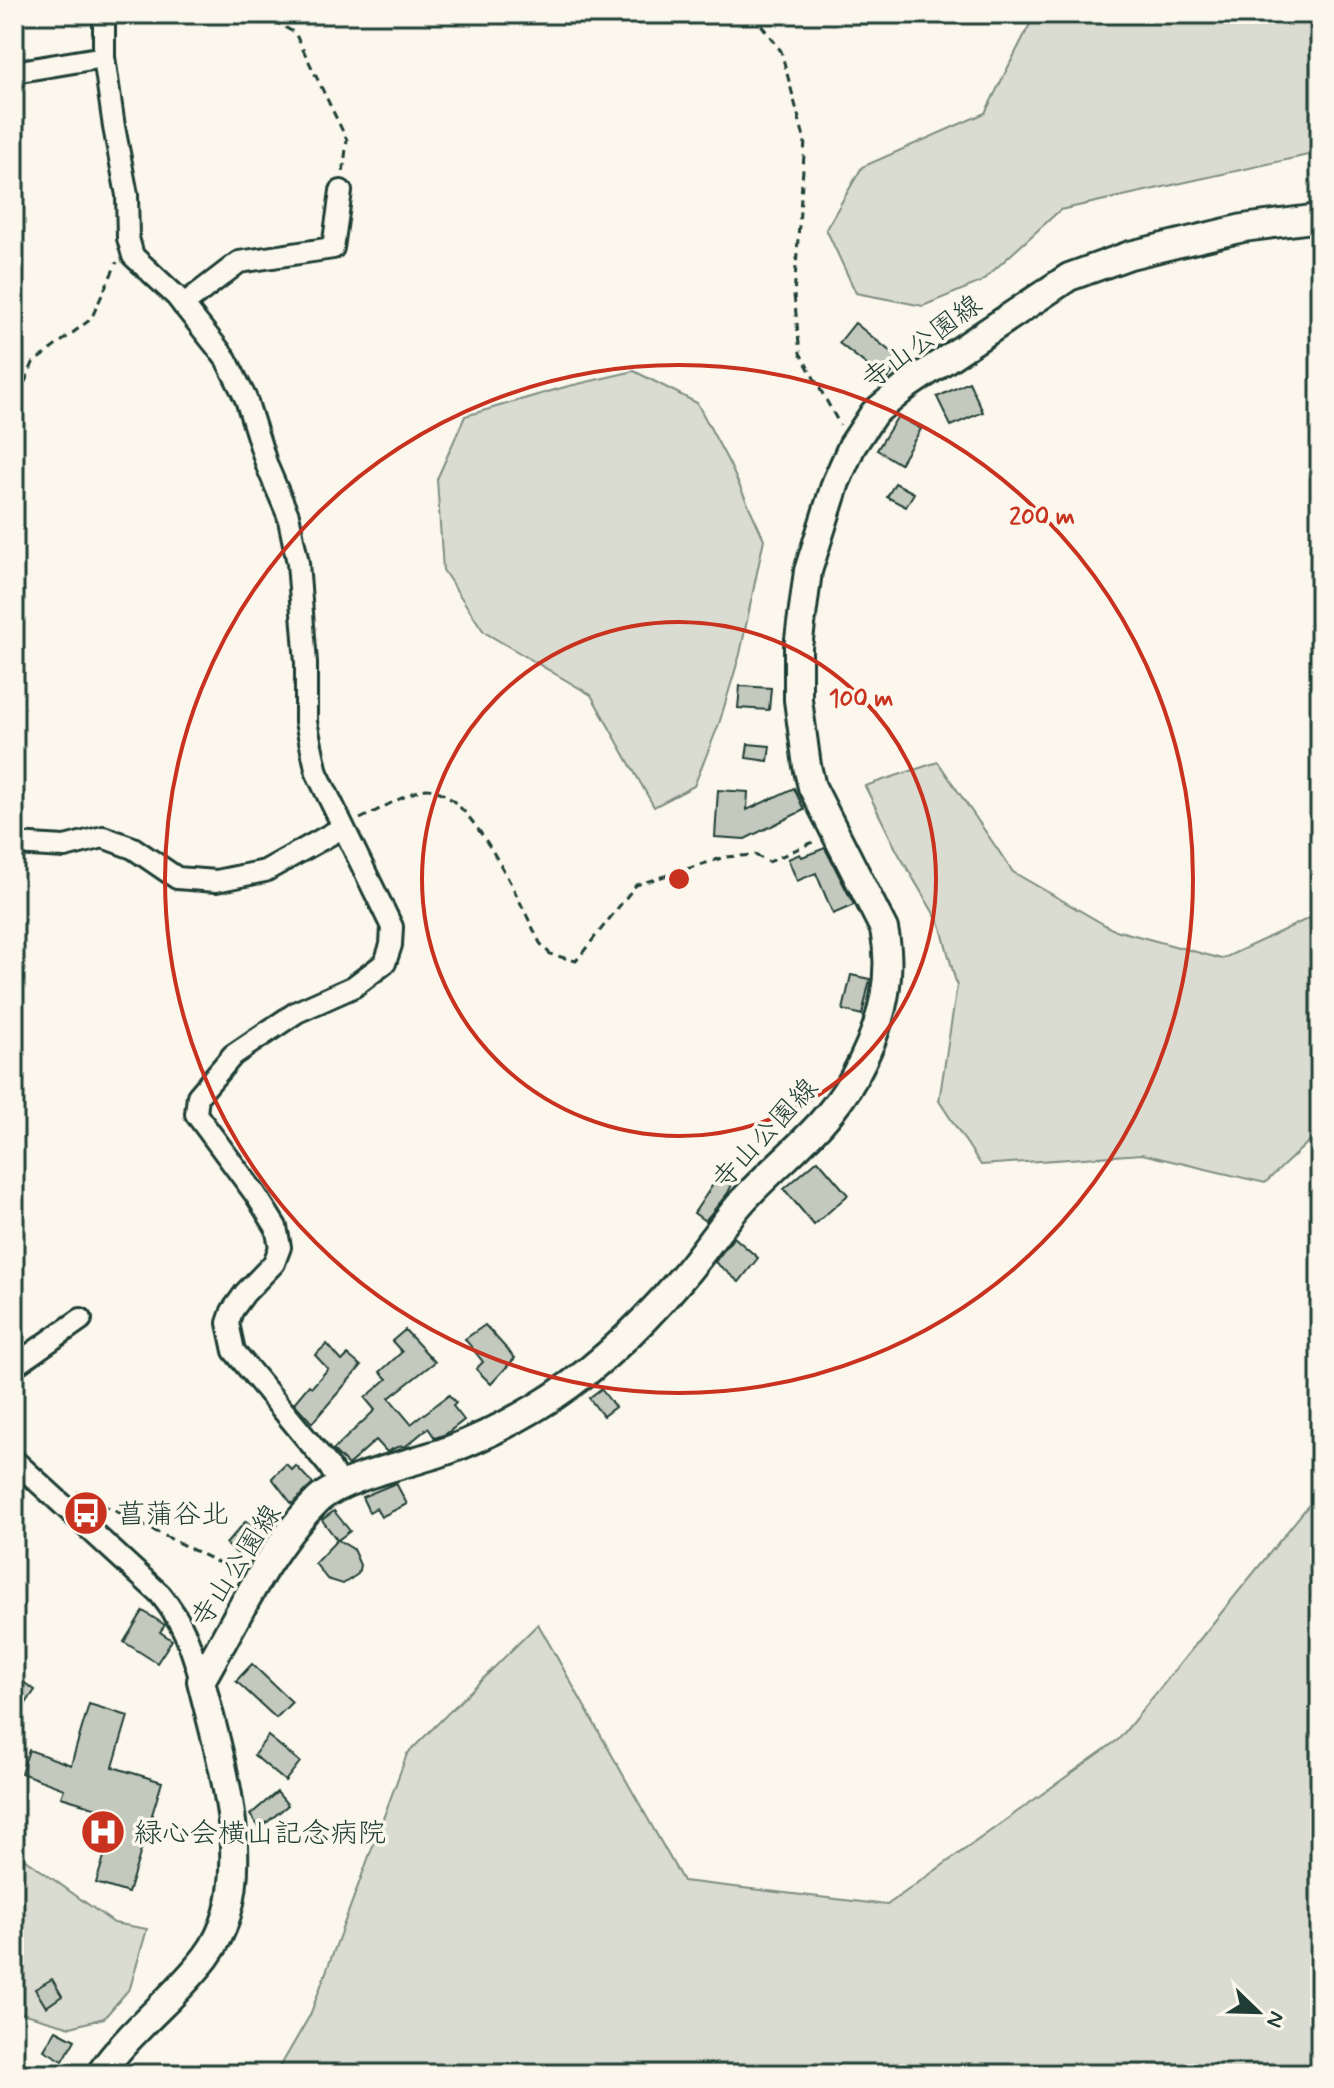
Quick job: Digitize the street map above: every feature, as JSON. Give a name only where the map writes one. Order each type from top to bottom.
[{"type":"main road","name":"寺山公園線","points":[[201,1681],[276,1551],[321,1498],[341,1486],[473,1440],[559,1393],[592,1367],[655,1308],[746,1197],[821,1123],[844,1094],[876,1031],[885,1001],[889,949],[873,904],[812,787],[798,700],[798,647],[808,571],[820,526],[852,446],[874,413],[908,385],[1069,277],[1130,255],[1243,228],[1320,218]]},
{"type":"main road","points":[[100,2074],[115,2051],[205,1959],[224,1928],[230,1910],[234,1882],[232,1832],[221,1763],[201,1681]]},
{"type":"street","points":[[104,14],[104,57],[127,195],[128,238],[133,256],[183,305],[226,359],[246,399],[267,466],[288,515],[298,563],[306,663],[306,722],[317,773],[392,927],[391,945],[385,963],[353,987],[297,1012],[233,1055],[198,1096],[196,1114],[256,1195],[276,1227],[280,1247],[274,1263],[232,1311],[228,1323],[234,1351],[329,1466],[341,1486]]},
{"type":"street","points":[[14,72],[104,57]]},
{"type":"street","points":[[183,305],[239,262],[333,248],[341,191]]},
{"type":"street","points":[[14,844],[65,847],[103,837],[133,848],[177,878],[216,881],[265,871],[342,828]]},
{"type":"street","points":[[14,1366],[81,1319]]},
{"type":"street","points":[[14,1460],[160,1594],[183,1627],[201,1681]]},
{"type":"path","points":[[261,14],[295,33],[347,140],[341,191]]},
{"type":"path","points":[[753,14],[781,51],[805,141],[794,295],[800,353],[852,446]]},
{"type":"path","points":[[14,408],[33,363],[91,319],[128,238]]},
{"type":"path","points":[[342,828],[424,788],[444,792],[460,806],[498,859],[540,943],[550,954],[576,961],[636,885],[725,857],[755,855],[769,862],[837,832]]},
{"type":"path","points":[[76,1491],[243,1575]]},
{"type":"shaded area","points":[[1035,14],[1320,14],[1320,143],[1308,155],[1060,210],[981,282],[923,306],[856,293],[826,229],[862,167],[985,113]]},
{"type":"shaded area","points":[[634,371],[697,403],[764,539],[740,654],[719,724],[694,786],[654,807],[591,695],[484,632],[443,570],[437,479],[465,416]]},
{"type":"shaded area","points":[[938,762],[1013,872],[1112,929],[1222,959],[1320,913],[1320,1131],[1265,1183],[1142,1154],[981,1165],[939,1101],[957,986],[940,924],[897,851],[865,786]]},
{"type":"shaded area","points":[[1320,1491],[1320,2074],[276,2074],[310,2015],[407,1754],[538,1624],[683,1881],[887,1905],[1119,1739]]},
{"type":"shaded area","points":[[14,1851],[114,1923],[147,1929],[130,1988],[104,2018],[71,2027],[14,2011]]},
{"type":"building","points":[[855,323],[902,361],[886,380],[839,343]]},
{"type":"building","points":[[969,382],[983,412],[951,426],[937,397]]},
{"type":"building","points":[[898,416],[921,429],[900,464],[877,450]]},
{"type":"building","points":[[895,483],[914,493],[906,507],[887,497]]},
{"type":"building","points":[[740,686],[771,688],[769,710],[738,708]]},
{"type":"building","points":[[748,744],[770,746],[768,761],[746,758]]},
{"type":"building","points":[[794,788],[804,810],[745,839],[715,837],[718,790],[748,792],[747,810]]},
{"type":"building","points":[[825,848],[854,905],[833,914],[816,873],[797,881],[788,859]]},
{"type":"building","points":[[851,975],[870,979],[862,1015],[843,1010]]},
{"type":"building","points":[[818,1160],[848,1195],[814,1225],[784,1189]]},
{"type":"building","points":[[722,1171],[735,1178],[728,1193],[705,1221],[694,1213]]},
{"type":"building","points":[[734,1237],[758,1258],[739,1282],[715,1262]]},
{"type":"building","points":[[485,1325],[515,1358],[491,1384],[476,1369],[483,1362],[465,1339]]},
{"type":"building","points":[[405,1330],[435,1362],[389,1398],[411,1424],[449,1395],[464,1420],[446,1434],[435,1438],[428,1428],[406,1446],[387,1452],[376,1440],[348,1465],[333,1450],[375,1410],[365,1398],[387,1379],[380,1372],[402,1352],[392,1341]]},
{"type":"building","points":[[327,1344],[342,1361],[348,1355],[361,1366],[312,1423],[294,1403],[328,1369],[315,1355]]},
{"type":"building","points":[[601,1389],[615,1407],[603,1416],[589,1398]]},
{"type":"building","points":[[286,1464],[292,1470],[296,1466],[313,1484],[292,1504],[272,1478]]},
{"type":"building","points":[[396,1483],[407,1504],[381,1517],[376,1508],[369,1512],[362,1497]]},
{"type":"building","points":[[334,1511],[350,1531],[338,1540],[353,1549],[360,1565],[358,1574],[343,1584],[327,1579],[315,1563],[337,1540],[322,1520]]},
{"type":"building","points":[[246,1521],[262,1535],[240,1556],[226,1544]]},
{"type":"building","points":[[143,1611],[165,1625],[160,1632],[172,1640],[157,1663],[124,1642]]},
{"type":"building","points":[[252,1664],[292,1702],[276,1718],[236,1681]]},
{"type":"building","points":[[14,1676],[35,1690],[14,1721]]},
{"type":"building","points":[[89,1704],[128,1716],[113,1767],[162,1782],[128,1893],[96,1883],[117,1814],[61,1797],[64,1789],[21,1773],[29,1750],[71,1765]]},
{"type":"building","points":[[268,1736],[300,1762],[285,1781],[254,1755]]},
{"type":"building","points":[[277,1792],[288,1805],[260,1828],[250,1815]]},
{"type":"building","points":[[52,1979],[62,1996],[46,2007],[35,1989]]},
{"type":"building","points":[[56,2030],[75,2040],[63,2061],[44,2050]]},
{"type":"place","name":"菖蒲谷北","points":[[86,1513]]},
{"type":"place","name":"緑心会横山記念病院","points":[[103,1832]]}]
